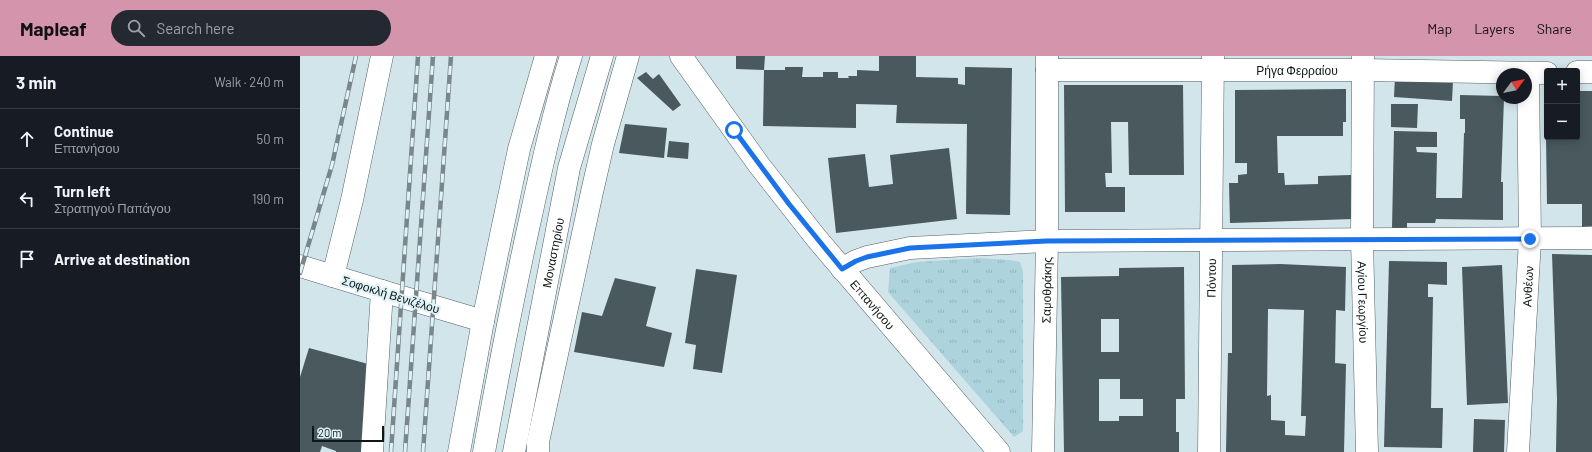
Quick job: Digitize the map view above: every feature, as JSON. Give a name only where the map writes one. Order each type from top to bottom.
[{"type":"street","points":[[333,276],[352,200],[382,56]]},
{"type":"street","points":[[459,452],[482,321],[519,149],[546,56]]},
{"type":"street","points":[[484,452],[507,323],[551,124],[571,56]]},
{"type":"street","name":"Μοναστηρίου","points":[[514,452],[569,168],[602,56]]},
{"type":"street","points":[[538,452],[540,434],[592,192],[603,144],[628,56]]},
{"type":"street","name":"Επτανήσου","points":[[681,56],[763,170],[842,269],[999,452]]},
{"type":"street","name":"Ρήγα Φερραίου","points":[[1047,63],[1363,63],[1537,73]]},
{"type":"street","name":"Σαμοθράκης","points":[[1044,452],[1047,241],[1047,63]]},
{"type":"street","name":"Πόντου","points":[[1209,452],[1213,63]]},
{"type":"street","name":"Αγίου Γεωργίου","points":[[1363,63],[1362,239],[1367,452]]},
{"type":"street","points":[[1580,72],[1592,72]]},
{"type":"street","name":"Ανθέων","points":[[1518,452],[1530,239],[1537,73]]},
{"type":"street","points":[[842,269],[867,257],[910,248],[1047,241],[1592,238]]},
{"type":"street","name":"Σοφοκλή Βενιζέλου","points":[[300,266],[482,321]]},
{"type":"street","points":[[372,452],[382,291]]},
{"type":"green space","points":[[979,258],[1020,262],[1023,272],[1023,431],[1014,437],[888,292],[890,268],[917,262]]},
{"type":"building","points":[[736,56],[765,56],[764,70],[736,69]]},
{"type":"building","points":[[879,56],[916,56],[916,77],[958,78],[958,84],[965,85],[965,67],[1012,68],[1010,215],[966,214],[967,124],[896,123],[897,105],[856,104],[856,128],[763,126],[764,70],[785,70],[785,67],[803,67],[802,77],[823,77],[823,72],[838,72],[838,78],[849,78],[848,76],[857,76],[857,70],[879,71]]},
{"type":"building","points":[[646,72],[653,79],[659,74],[681,105],[673,111],[637,78]]},
{"type":"building","points":[[1395,77],[1453,81],[1452,101],[1394,97]]},
{"type":"building","points":[[1064,85],[1183,85],[1184,175],[1129,175],[1128,122],[1111,122],[1112,173],[1105,173],[1106,187],[1125,187],[1125,212],[1065,212]]},
{"type":"building","points":[[1346,89],[1346,122],[1343,122],[1343,136],[1277,136],[1278,173],[1284,173],[1285,185],[1318,184],[1318,176],[1351,175],[1353,219],[1230,223],[1229,183],[1238,183],[1238,175],[1247,174],[1247,163],[1235,163],[1235,90]]},
{"type":"building","points":[[1580,91],[1592,91],[1592,226],[1582,227],[1582,204],[1547,204],[1546,140],[1580,140]]},
{"type":"building","points":[[1460,95],[1496,96],[1496,104],[1504,104],[1501,182],[1503,182],[1503,220],[1436,219],[1435,223],[1407,223],[1407,228],[1392,228],[1394,131],[1437,132],[1437,147],[1416,147],[1417,152],[1437,153],[1436,198],[1462,198],[1465,119],[1460,119]]},
{"type":"building","points":[[1391,104],[1418,104],[1417,128],[1391,127]]},
{"type":"building","points":[[625,124],[667,128],[664,158],[619,153]]},
{"type":"building","points":[[669,141],[689,143],[688,159],[667,157]]},
{"type":"building","points":[[949,148],[957,219],[836,233],[828,158],[865,154],[869,187],[893,184],[890,155]]},
{"type":"building","points":[[1552,254],[1592,255],[1592,452],[1556,452],[1557,399]]},
{"type":"building","points":[[1389,261],[1447,262],[1447,285],[1428,284],[1428,297],[1433,297],[1431,408],[1443,408],[1442,448],[1384,447]]},
{"type":"building","points":[[1280,264],[1346,267],[1345,311],[1336,310],[1335,363],[1346,364],[1344,452],[1226,452],[1228,353],[1232,353],[1232,265]],"holes":[[[1268,309],[1304,310],[1301,416],[1306,416],[1305,436],[1285,435],[1285,421],[1271,420],[1271,395],[1267,396]]]},
{"type":"building","points":[[1502,265],[1508,403],[1467,405],[1462,267]]},
{"type":"building","points":[[1184,267],[1185,399],[1176,399],[1176,432],[1179,432],[1179,452],[1064,452],[1061,277],[1119,276],[1119,268]],"holes":[[[1101,319],[1119,319],[1119,352],[1101,352]],[[1099,379],[1120,379],[1120,399],[1143,399],[1143,416],[1119,416],[1119,421],[1099,421]]]},
{"type":"building","points":[[696,269],[737,275],[722,373],[693,369],[696,345],[685,343]]},
{"type":"building","points":[[615,278],[656,287],[646,326],[672,333],[664,367],[574,352],[582,312],[602,316]]},
{"type":"building","points":[[309,348],[372,365],[366,452],[336,452],[322,446],[320,452],[300,452],[300,377]]},
{"type":"building","points":[[1474,419],[1505,420],[1504,452],[1473,452]]},
{"type":"railway","points":[[300,273],[332,165],[356,56]]},
{"type":"railway","points":[[391,452],[418,56]]},
{"type":"railway","points":[[405,452],[433,56]]},
{"type":"railway","points":[[423,452],[451,56]]},
{"type":"route","points":[[734,130],[789,204],[842,269],[867,257],[910,248],[1047,241],[1530,239]]}]
